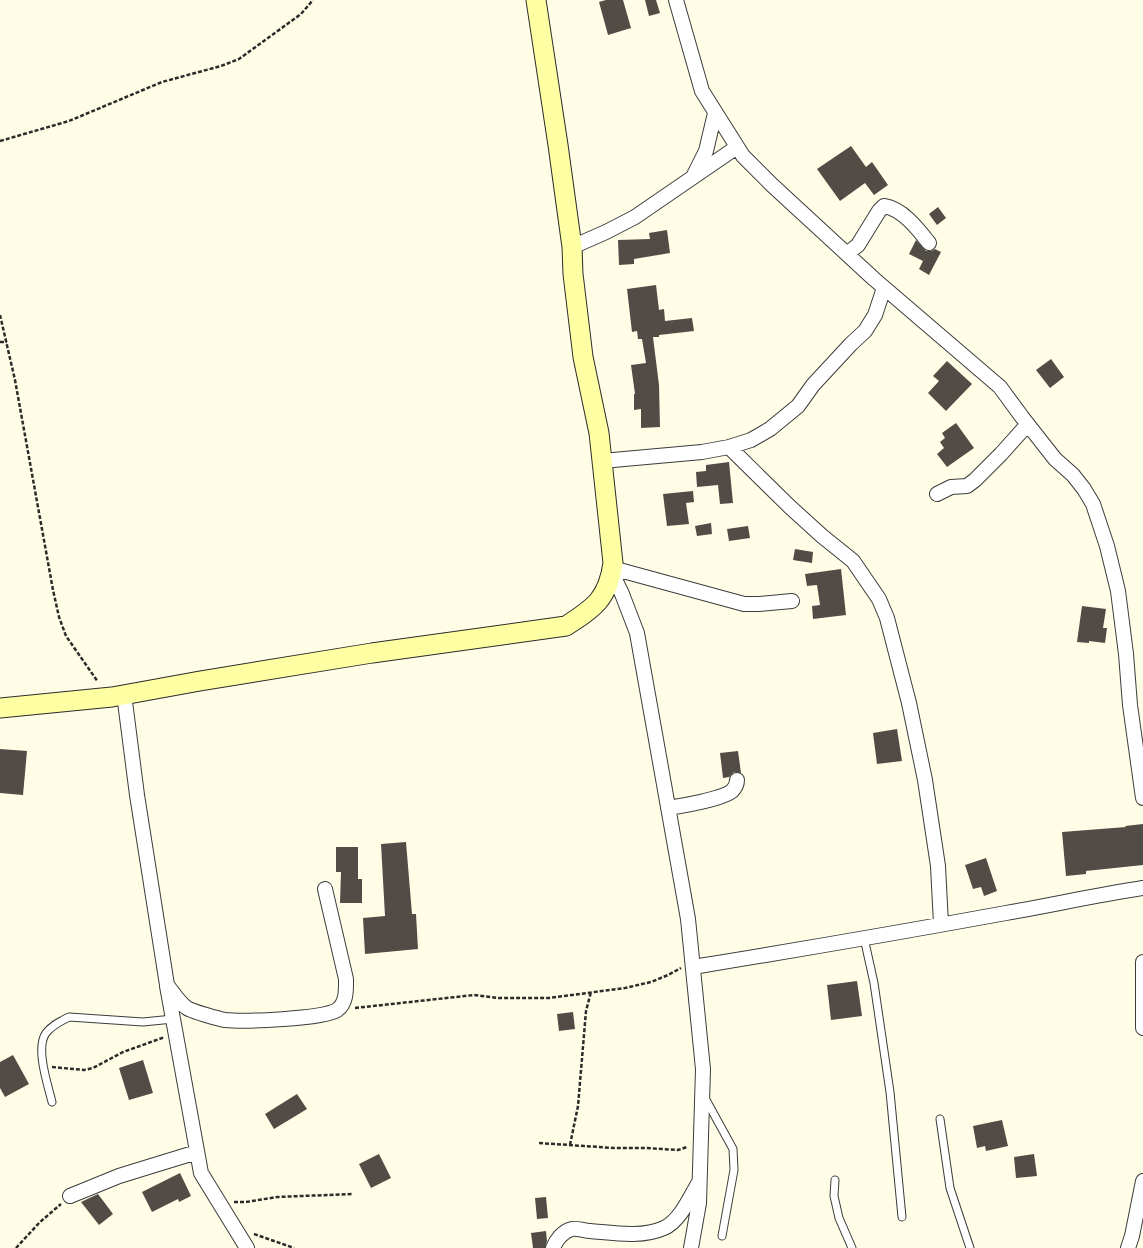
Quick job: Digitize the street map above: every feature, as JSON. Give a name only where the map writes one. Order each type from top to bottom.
[{"type":"street","points":[[0,708],[117,696],[200,681],[365,655],[566,626],[592,609],[605,592],[613,564],[599,433],[583,357],[573,274],[572,247],[536,0]]},
{"type":"street","points":[[676,0],[702,92],[744,156],[772,185],[884,288],[1000,387],[1027,425],[1055,459],[1084,489],[1093,504],[1107,546],[1118,592],[1126,654],[1130,705],[1143,798]]},
{"type":"street","points":[[693,177],[706,151],[715,113]]},
{"type":"street","points":[[572,247],[635,217],[737,147]]},
{"type":"street","points":[[847,254],[858,245],[876,214],[884,206],[892,208],[904,216],[929,243]]},
{"type":"street","points":[[602,462],[702,452],[729,447],[751,440],[770,429],[798,406],[813,385],[845,350],[865,331],[875,315],[884,288]]},
{"type":"street","points":[[937,494],[951,487],[967,486],[976,480],[1027,425]]},
{"type":"street","points":[[729,447],[789,506],[822,536],[853,561],[879,599],[888,618],[909,703],[925,780],[938,866],[941,924]]},
{"type":"street","points":[[612,570],[744,604],[792,601]]},
{"type":"street","points":[[612,570],[636,633],[688,919],[703,1069],[699,1203],[691,1248]]},
{"type":"street","points":[[117,696],[137,795],[167,985],[201,1173],[217,1202],[247,1248]]},
{"type":"street","points":[[668,808],[724,795],[731,792],[736,787],[737,780]]},
{"type":"street","points":[[692,964],[787,952],[1143,888]]},
{"type":"street","points":[[167,985],[187,1009],[224,1020],[275,1020],[321,1015],[337,1010],[342,1004],[346,994],[346,979],[325,889]]},
{"type":"street","points":[[1143,962],[1143,1028]]},
{"type":"street","points":[[70,1196],[119,1176],[197,1152]]},
{"type":"street","points":[[554,1248],[556,1241],[562,1234],[572,1229],[618,1234],[646,1234],[664,1228],[676,1220],[699,1181]]},
{"type":"street","points":[[1128,1248],[1132,1236],[1143,1181]]},
{"type":"lane","points":[[864,938],[874,983],[890,1092],[902,1217]]},
{"type":"lane","points":[[52,1102],[44,1066],[42,1044],[46,1033],[60,1021],[69,1017],[108,1021],[143,1022],[173,1019]]},
{"type":"lane","points":[[702,1093],[732,1149],[734,1170],[722,1236]]},
{"type":"lane","points":[[940,1119],[950,1188],[970,1248]]},
{"type":"lane","points":[[835,1180],[835,1203],[839,1218],[852,1248]]},
{"type":"path","points":[[0,141],[69,121],[162,82],[221,66],[239,59],[301,14],[313,0]]},
{"type":"path","points":[[0,315],[16,380],[59,618],[66,636],[117,696]]},
{"type":"path","points":[[0,342],[6,342]]},
{"type":"path","points":[[337,1010],[474,995],[499,998],[549,998],[625,988],[651,982],[692,964]]},
{"type":"path","points":[[570,1145],[578,1106],[586,1011],[591,992]]},
{"type":"path","points":[[44,1066],[84,1070],[93,1068],[123,1052],[176,1034]]},
{"type":"path","points":[[538,1143],[678,1150],[700,1144]]},
{"type":"path","points":[[217,1202],[246,1202],[276,1197],[352,1194]]},
{"type":"path","points":[[16,1248],[40,1222],[70,1196]]},
{"type":"path","points":[[233,1227],[294,1248]]},
{"type":"building","points":[[606,0],[623,0],[631,28],[608,35],[599,2]]},
{"type":"building","points":[[645,0],[656,0],[660,13],[649,16]]},
{"type":"building","points":[[851,146],[866,167],[872,162],[888,185],[874,195],[865,183],[840,201],[817,169]]},
{"type":"building","points":[[938,207],[946,218],[937,225],[929,214]]},
{"type":"building","points":[[667,230],[670,253],[634,259],[634,264],[619,265],[618,240],[650,239],[649,233]]},
{"type":"building","points":[[916,240],[926,251],[935,249],[941,252],[929,275],[919,269],[923,261],[909,254]]},
{"type":"building","points":[[656,285],[659,310],[664,309],[665,321],[692,318],[694,331],[653,337],[659,385],[660,427],[641,428],[641,409],[634,410],[635,394],[631,365],[646,363],[642,339],[638,339],[637,331],[632,332],[627,289]]},
{"type":"building","points":[[1051,359],[1064,377],[1050,388],[1036,370]]},
{"type":"building","points":[[947,361],[972,384],[946,411],[928,393],[939,381],[933,376]]},
{"type":"building","points":[[956,423],[974,448],[947,467],[937,454],[944,448],[940,442],[945,438],[942,433]]},
{"type":"building","points":[[729,462],[733,503],[720,504],[718,485],[697,487],[696,472],[706,471],[706,465]]},
{"type":"building","points":[[693,491],[694,502],[686,503],[689,524],[667,526],[663,494]]},
{"type":"building","points":[[711,523],[712,534],[697,536],[695,526]]},
{"type":"building","points":[[748,526],[750,538],[729,541],[727,529]]},
{"type":"building","points":[[795,549],[813,552],[812,563],[793,560]]},
{"type":"building","points":[[841,569],[846,615],[813,619],[812,606],[820,605],[817,585],[807,586],[805,574]]},
{"type":"building","points":[[1082,606],[1106,609],[1103,628],[1107,628],[1105,643],[1089,641],[1089,643],[1077,642]]},
{"type":"building","points":[[897,729],[902,761],[877,764],[873,733]]},
{"type":"building","points":[[0,749],[27,751],[23,795],[0,793]]},
{"type":"building","points":[[738,751],[741,773],[734,772],[729,777],[723,778],[720,753]]},
{"type":"building","points":[[1143,824],[1143,865],[1086,871],[1086,874],[1066,876],[1062,832],[1126,827],[1125,826]]},
{"type":"building","points":[[406,842],[412,914],[416,914],[418,949],[365,954],[363,918],[385,916],[381,844]]},
{"type":"building","points":[[336,847],[358,847],[358,879],[362,879],[362,903],[340,903],[341,872],[336,872]]},
{"type":"building","points":[[986,858],[997,891],[984,896],[981,887],[973,889],[965,865]]},
{"type":"building","points":[[857,981],[862,1016],[831,1020],[827,985]]},
{"type":"building","points":[[573,1012],[575,1029],[559,1031],[557,1014]]},
{"type":"building","points":[[13,1055],[29,1084],[5,1097],[0,1088],[0,1062]]},
{"type":"building","points":[[143,1060],[153,1093],[129,1100],[119,1068]]},
{"type":"building","points":[[297,1094],[307,1109],[274,1129],[265,1114]]},
{"type":"building","points":[[1002,1120],[1008,1146],[986,1151],[985,1146],[977,1148],[973,1126]]},
{"type":"building","points":[[379,1154],[391,1178],[371,1188],[359,1164]]},
{"type":"building","points":[[1034,1154],[1037,1176],[1016,1178],[1014,1157]]},
{"type":"building","points":[[180,1173],[191,1196],[179,1202],[178,1199],[152,1212],[142,1192]]},
{"type":"building","points":[[98,1194],[113,1214],[99,1225],[81,1202]]},
{"type":"building","points":[[546,1197],[548,1218],[537,1219],[535,1198]]},
{"type":"building","points":[[546,1231],[547,1241],[545,1248],[533,1248],[531,1233]]}]
